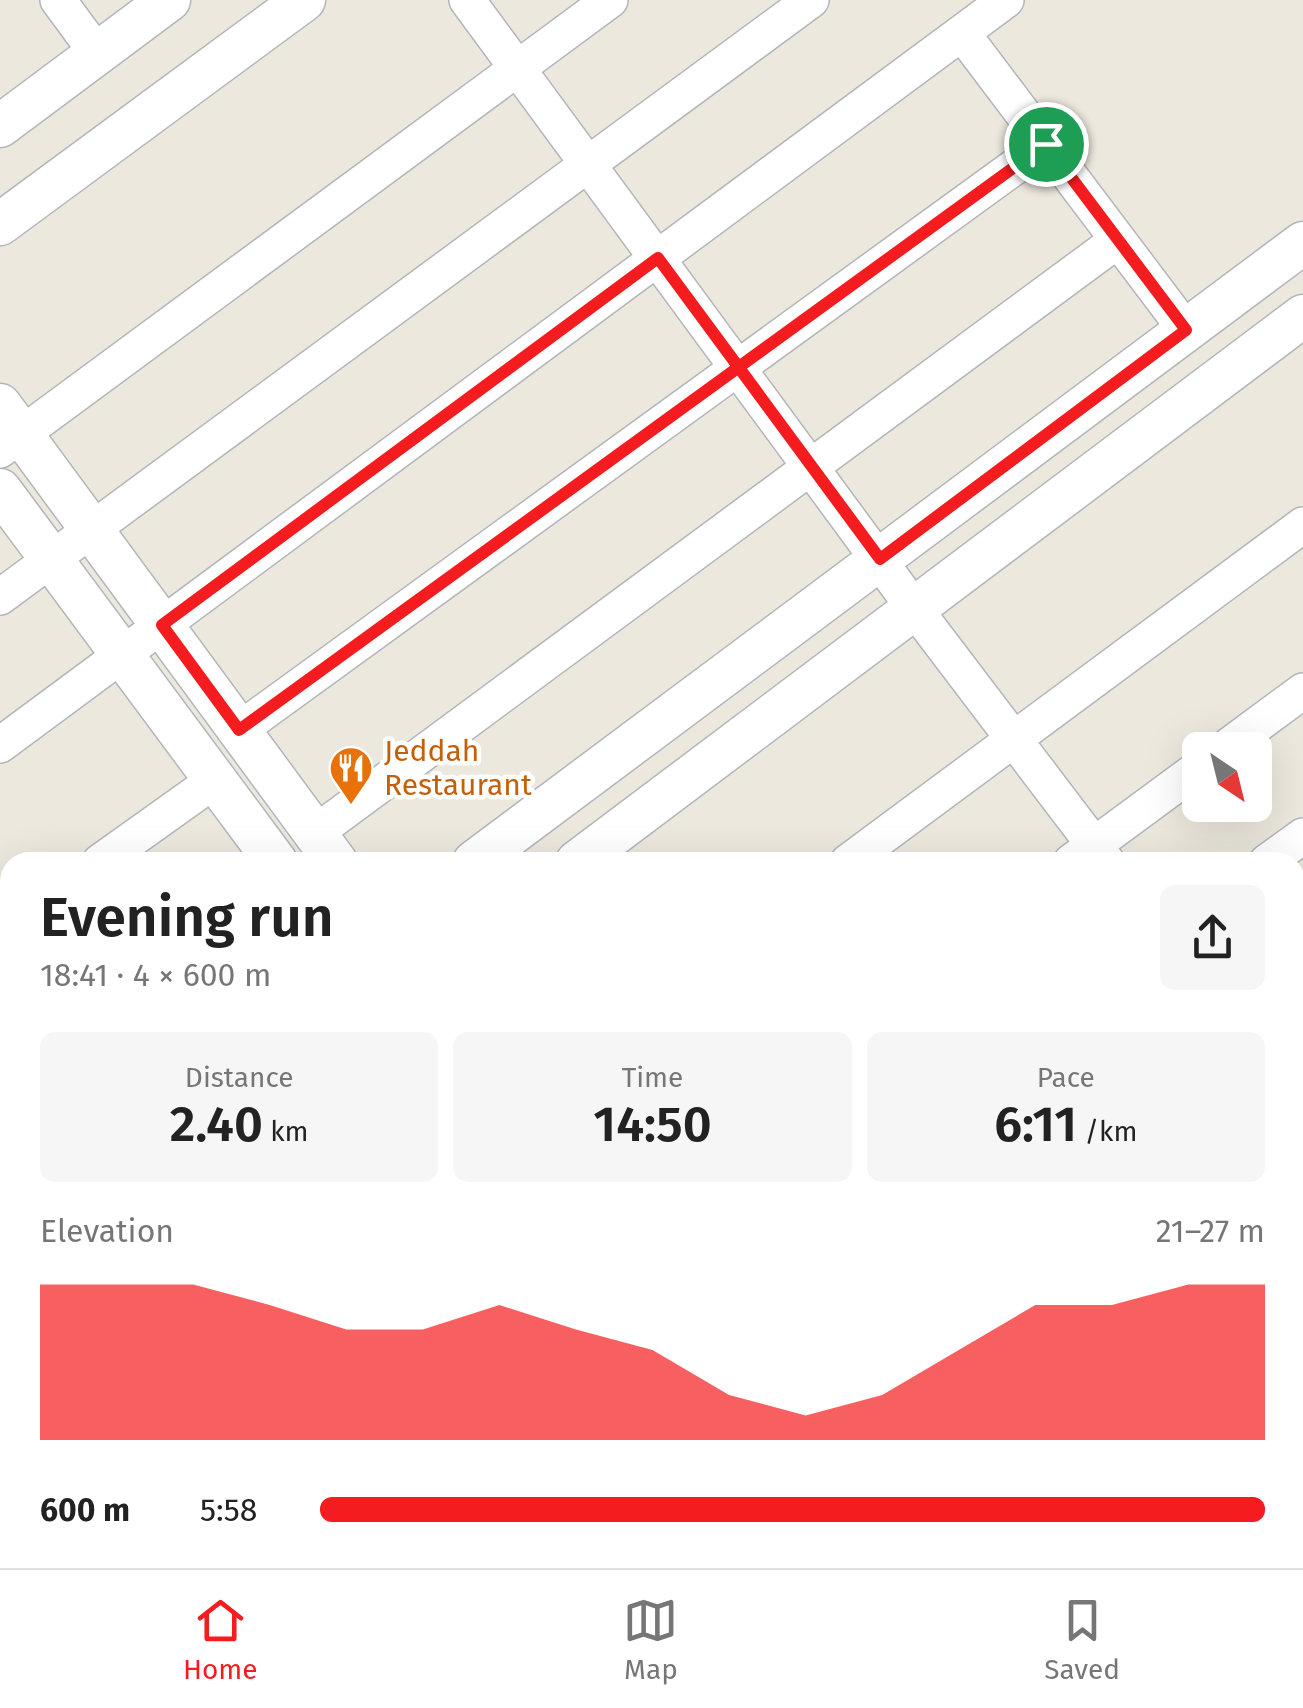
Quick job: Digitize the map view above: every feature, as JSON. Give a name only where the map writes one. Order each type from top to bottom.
[{"type":"street","points":[[58,0],[97,54]]},
{"type":"street","points":[[0,126],[168,0]]},
{"type":"street","points":[[0,224],[304,0]]},
{"type":"street","points":[[467,0],[1014,740],[1087,852]]},
{"type":"street","points":[[610,0],[7,430],[92,530],[325,848],[812,467],[1118,240]]},
{"type":"street","points":[[0,597],[811,0]]},
{"type":"street","points":[[0,745],[1006,0]]},
{"type":"street","points":[[962,32],[1186,330]]},
{"type":"street","points":[[239,730],[1046,144]]},
{"type":"street","points":[[487,852],[1303,243]]},
{"type":"street","points":[[590,852],[1303,316]]},
{"type":"street","points":[[0,490],[269,852]]},
{"type":"street","points":[[862,852],[1303,525]]},
{"type":"street","points":[[1247,732],[1303,691]]},
{"type":"street","points":[[114,852],[215,780]]},
{"type":"street","points":[[1096,852],[1182,782]]},
{"type":"street","points":[[1281,852],[1303,836]]},
{"type":"place","name":"Jeddah Restaurant","points":[[351,806]]},
{"type":"route","points":[[1046,144],[840,292],[738,367],[638,440],[239,730],[162,625],[658,258],[738,367],[880,559],[1186,330],[1046,144]]}]
